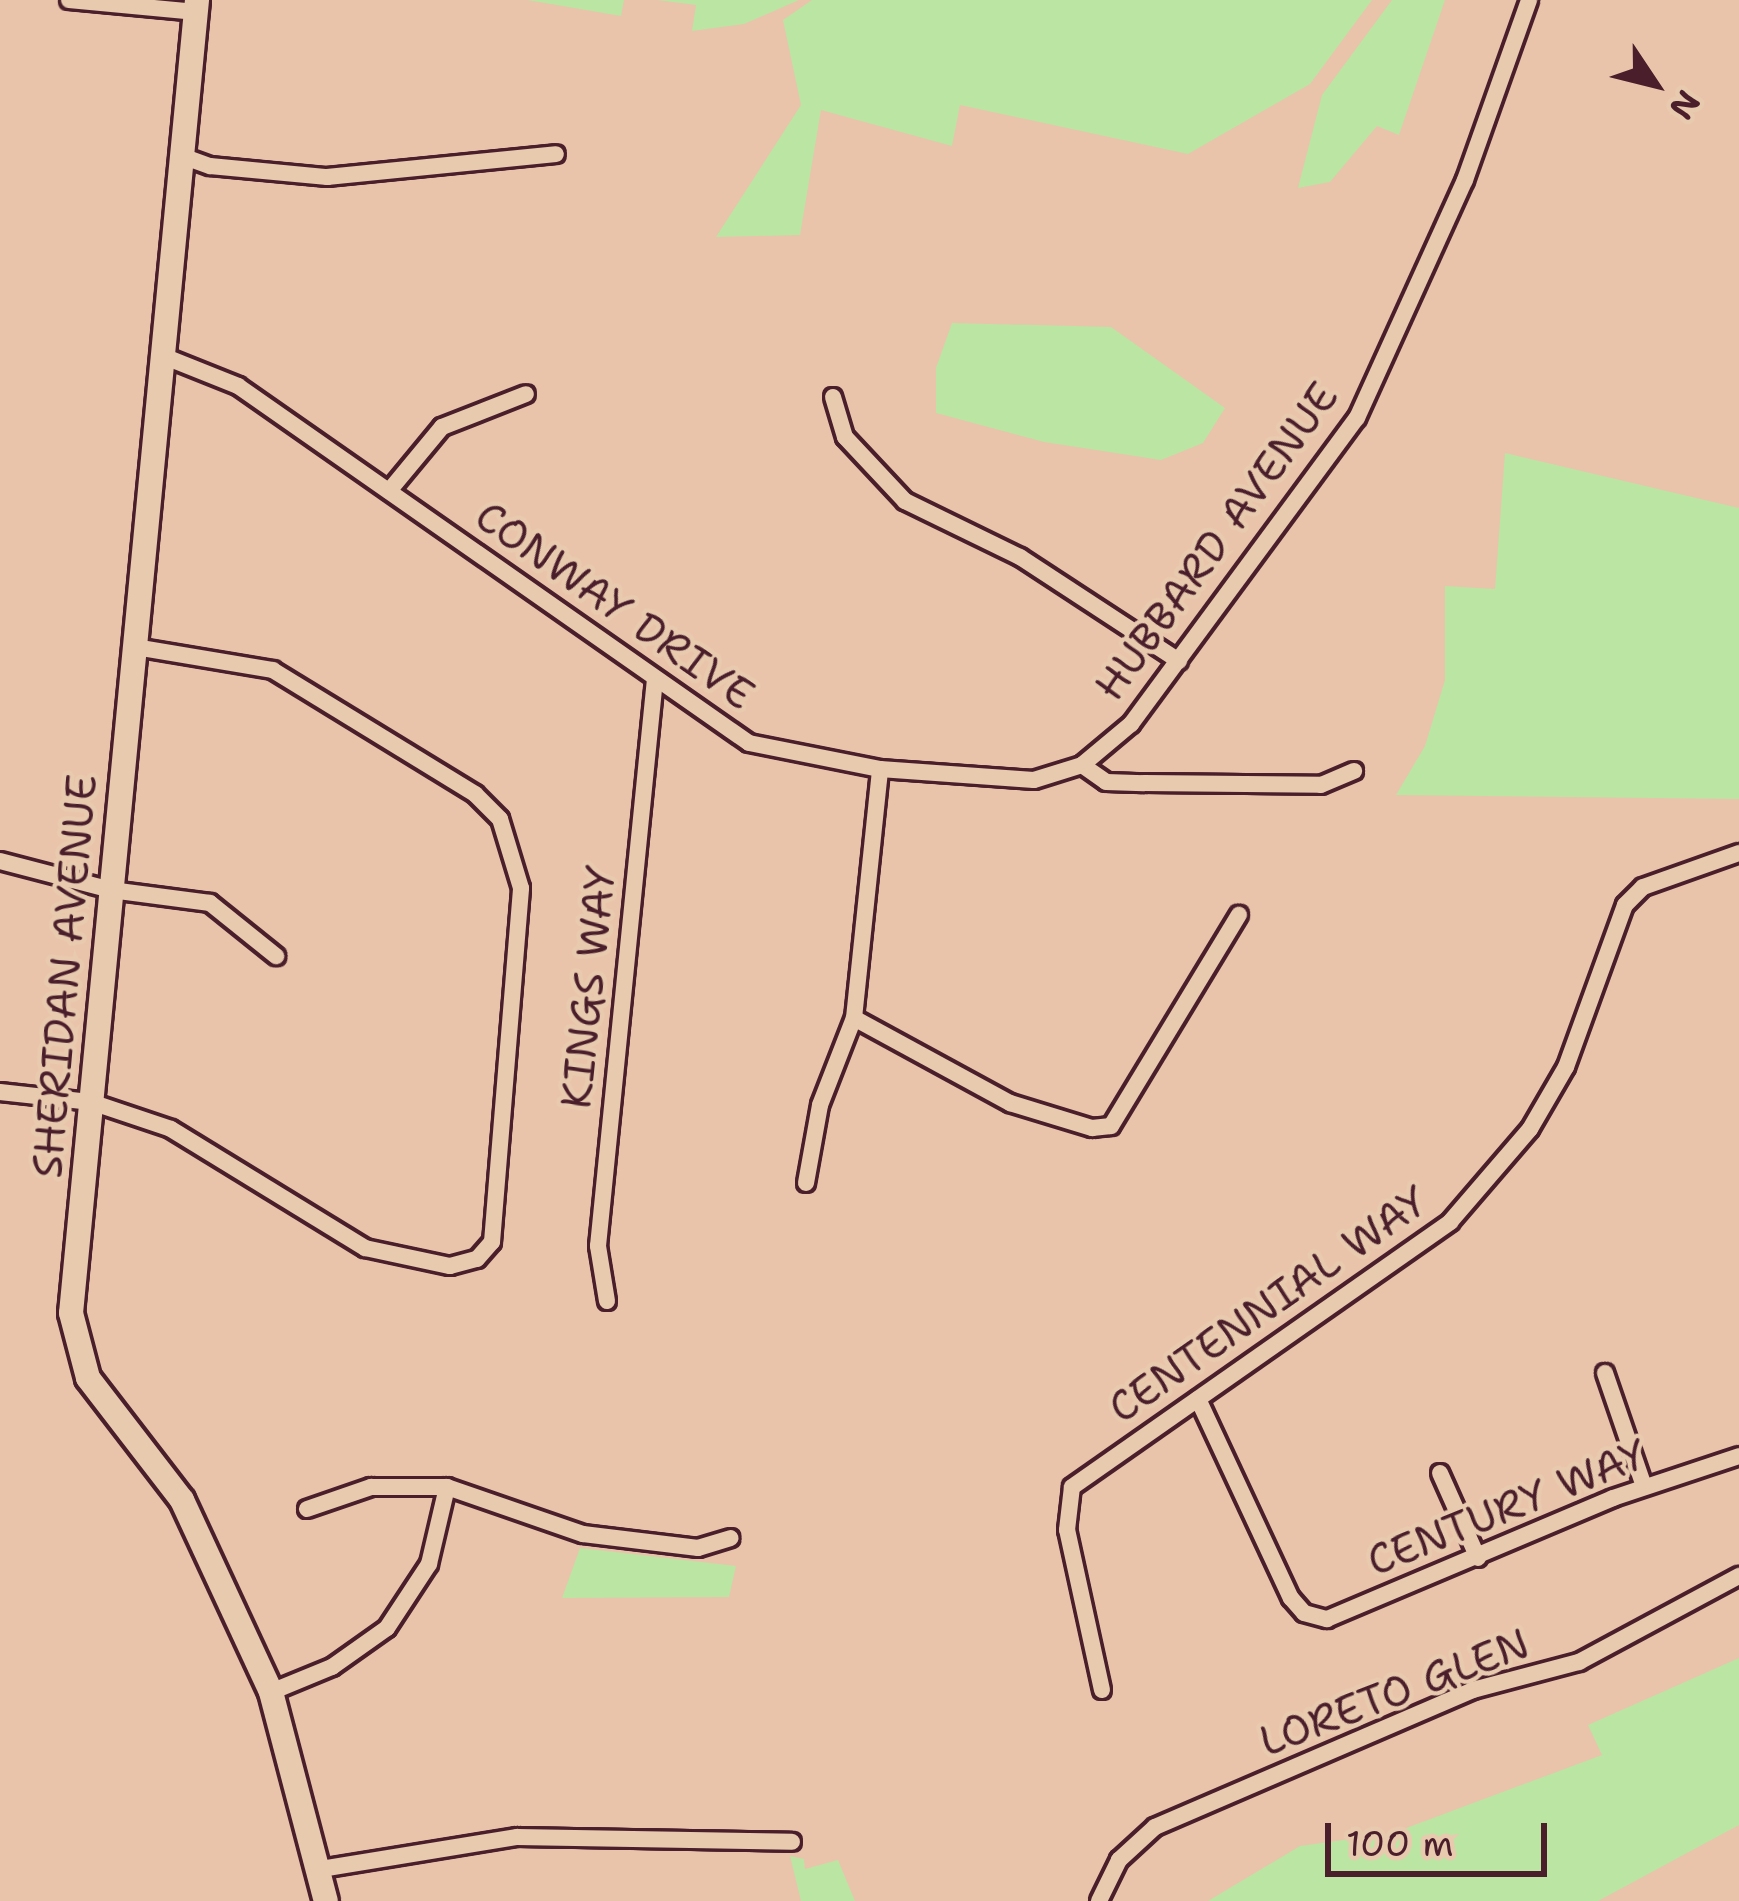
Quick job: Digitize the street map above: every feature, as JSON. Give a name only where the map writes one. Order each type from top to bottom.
[{"type":"street","points":[[69,0],[196,6]]},
{"type":"street","name":"HUBBARD AVENUE","points":[[1076,767],[1131,724],[1358,418],[1466,180],[1529,0]]},
{"type":"street","name":"SHERIDAN AVENUE","points":[[196,6],[71,1313],[81,1362],[182,1500],[271,1692],[326,1901]]},
{"type":"street","points":[[182,156],[328,177],[556,154]]},
{"type":"street","name":"CONWAY DRIVE","points":[[164,356],[238,386],[749,743],[880,769],[1004,782],[1076,767],[1106,782],[1321,785],[1354,771]]},
{"type":"street","points":[[389,490],[442,427],[526,394]]},
{"type":"street","points":[[832,397],[845,437],[904,501],[1020,557],[1179,661]]},
{"type":"street","points":[[0,1092],[91,1102],[171,1130],[365,1248],[450,1266],[477,1258],[492,1242],[490,1195],[521,888],[500,819],[475,794],[273,670],[135,647]]},
{"type":"street","name":"KINGS WAY","points":[[608,1301],[598,1246],[655,680]]},
{"type":"street","points":[[806,1183],[820,1106],[854,1018],[880,769]]},
{"type":"street","name":"CENTENNIAL WAY","points":[[1102,1690],[1067,1530],[1072,1487],[1450,1222],[1530,1129],[1566,1067],[1624,905],[1643,887],[1739,853]]},
{"type":"street","points":[[0,860],[111,890],[211,903],[276,956]]},
{"type":"street","points":[[854,1018],[1010,1102],[1092,1128],[1111,1126],[1239,916]]},
{"type":"street","points":[[1605,1373],[1644,1486]]},
{"type":"street","name":"CENTURY WAY","points":[[1198,1399],[1304,1613],[1327,1619],[1644,1486],[1739,1456]]},
{"type":"street","points":[[1440,1474],[1478,1558]]},
{"type":"street","points":[[308,1509],[371,1487],[446,1487],[583,1534],[698,1548],[730,1538]]},
{"type":"street","points":[[271,1692],[332,1667],[388,1628],[429,1564],[446,1487]]},
{"type":"street","name":"LORETO GLEN","points":[[1099,1901],[1119,1860],[1155,1827],[1473,1690],[1580,1662],[1739,1576]]},
{"type":"street","points":[[321,1869],[517,1837],[792,1842]]},
{"type":"green space","points":[[527,0],[624,0],[621,16]]},
{"type":"green space","points":[[657,0],[799,0],[744,24],[692,31],[696,5]]},
{"type":"green space","points":[[812,0],[1372,0],[1310,84],[1188,154],[960,105],[952,146],[821,110],[800,235],[716,237],[801,105],[783,20]]},
{"type":"green space","points":[[1392,0],[1445,0],[1399,135],[1377,126],[1330,182],[1298,188],[1322,95]]},
{"type":"green space","points":[[952,323],[1111,327],[1225,408],[1203,443],[1161,460],[1044,442],[936,413],[936,368]]},
{"type":"green space","points":[[1505,453],[1739,508],[1739,799],[1396,795],[1425,746],[1445,680],[1445,586],[1495,589]]},
{"type":"green space","points":[[580,1548],[736,1566],[729,1597],[562,1598]]},
{"type":"green space","points":[[1739,1658],[1739,1825],[1598,1901],[1208,1901],[1300,1846],[1393,1833],[1602,1755],[1588,1725]]},
{"type":"green space","points":[[790,1856],[804,1859],[805,1869],[838,1860],[855,1901],[801,1901]]}]
